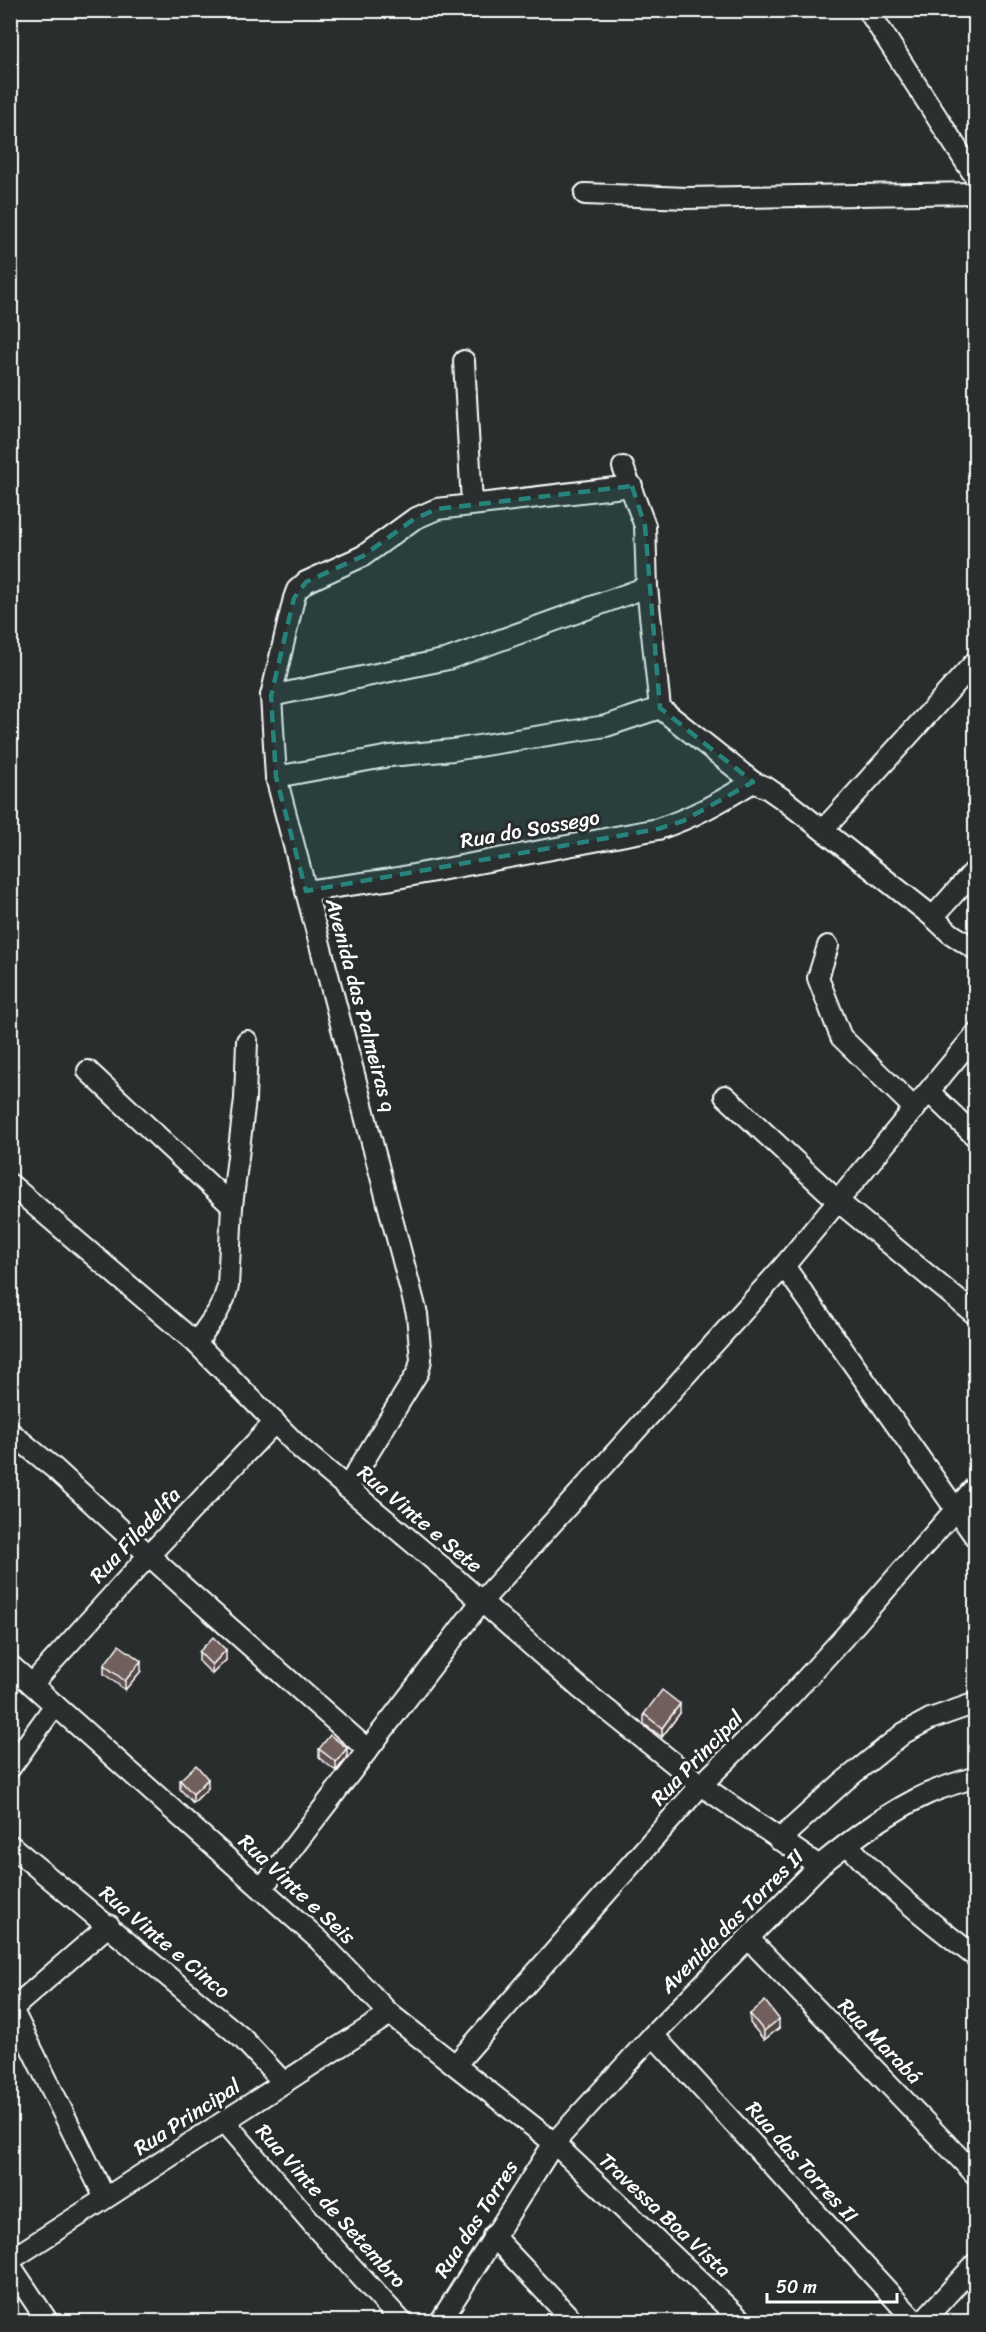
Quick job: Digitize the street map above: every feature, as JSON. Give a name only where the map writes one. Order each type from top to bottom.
[{"type":"street","points":[[868,10],[975,178]]},
{"type":"street","points":[[585,194],[698,198],[975,193]]},
{"type":"street","points":[[464,361],[472,504]]},
{"type":"street","points":[[623,467],[645,526],[647,587],[660,708],[753,782],[783,799],[933,917],[950,933],[975,950]]},
{"type":"street","name":"Avenida das Palmeiras q","points":[[347,1488],[418,1372],[420,1352],[417,1314],[276,777],[271,696],[297,590],[306,582],[363,556],[414,519],[437,509],[632,486]]},
{"type":"street","points":[[271,696],[448,659],[647,587]]},
{"type":"street","points":[[823,830],[975,661]]},
{"type":"street","points":[[276,777],[390,756],[453,750],[606,726],[660,708]]},
{"type":"street","name":"Rua do Sossego","points":[[306,891],[392,879],[658,829],[683,821],[720,803],[753,782]]},
{"type":"street","points":[[933,917],[975,869]]},
{"type":"street","points":[[828,946],[818,978],[841,1037],[915,1109]]},
{"type":"street","points":[[262,1888],[481,1602],[784,1266],[975,1034]]},
{"type":"street","points":[[196,1343],[224,1299],[231,1263],[232,1206],[241,1151],[247,1041]]},
{"type":"street","points":[[88,1071],[232,1206]]},
{"type":"street","points":[[929,1092],[975,1137]]},
{"type":"street","points":[[726,1096],[839,1202],[975,1315]]},
{"type":"street","name":"Rua Vinte e Sete","points":[[10,1184],[196,1343],[301,1449],[581,1689],[701,1785],[819,1866]]},
{"type":"street","points":[[784,1266],[975,1538]]},
{"type":"street","name":"Rua Filadelfa","points":[[33,1683],[149,1555],[275,1422]]},
{"type":"street","points":[[10,1432],[55,1469],[368,1749]]},
{"type":"street","name":"Rua Principal","points":[[456,2064],[701,1785],[782,1705],[837,1645],[975,1486]]},
{"type":"street","name":"Rua Vinte e Seis","points":[[10,1665],[33,1683],[319,1940],[390,2014],[554,2143]]},
{"type":"street","points":[[779,1840],[843,1782],[904,1733],[930,1719],[975,1703]]},
{"type":"street","points":[[10,1768],[55,1705]]},
{"type":"street","name":"Avenida das Torres II","points":[[554,2143],[653,2035],[819,1866],[893,1812],[920,1798],[975,1777]]},
{"type":"street","points":[[848,1844],[875,1875],[914,1910],[975,1957]]},
{"type":"street","name":"Rua Vinte e Cinco","points":[[10,1845],[109,1925],[242,2038],[283,2082]]},
{"type":"street","points":[[105,2198],[12,2009],[109,1925]]},
{"type":"street","name":"Rua Marabá","points":[[749,1939],[975,2175]]},
{"type":"street","name":"Rua Principal","points":[[10,2260],[390,2014]]},
{"type":"street","name":"Rua das Torres II","points":[[653,2035],[916,2322]]},
{"type":"street","name":"Rua Vinte de Setembro","points":[[225,2122],[318,2230],[402,2322]]},
{"type":"street","name":"Rua das Torres","points":[[440,2322],[554,2143]]},
{"type":"street","name":"Travessa Boa Vista","points":[[554,2143],[743,2322]]},
{"type":"street","points":[[493,2236],[574,2322]]},
{"type":"street","points":[[921,2322],[975,2263]]},
{"type":"street","points":[[10,2265],[48,2322]]},
{"type":"highlighted area","points":[[632,486],[645,526],[660,708],[753,782],[683,821],[658,829],[306,891],[276,777],[271,696],[294,598],[306,582],[363,556],[414,519],[437,509]]},
{"type":"building","points":[[213,1637],[226,1650],[212,1665],[199,1652]]},
{"type":"building","points":[[119,1645],[141,1661],[125,1681],[104,1665]]},
{"type":"building","points":[[662,1690],[680,1704],[662,1728],[644,1714]]},
{"type":"building","points":[[330,1735],[347,1748],[336,1762],[319,1749]]},
{"type":"building","points":[[196,1765],[208,1779],[193,1794],[180,1780]]},
{"type":"building","points":[[765,2001],[779,2019],[764,2031],[750,2014]]}]
